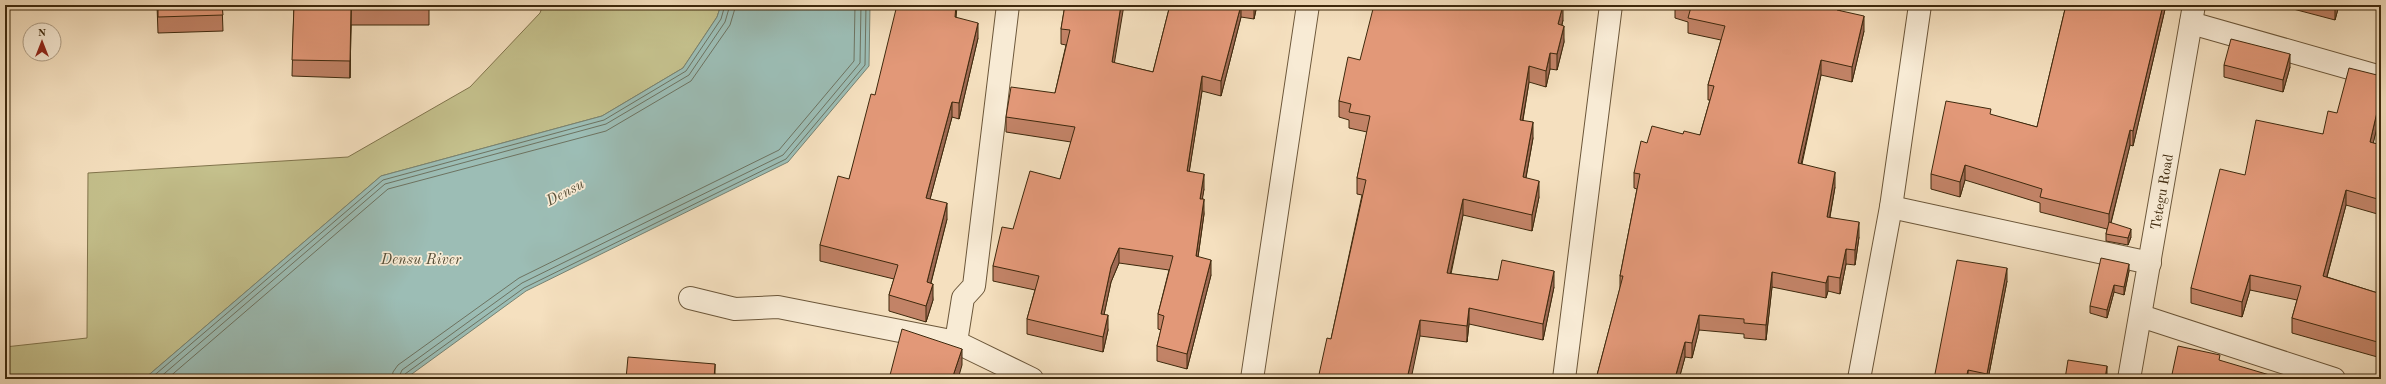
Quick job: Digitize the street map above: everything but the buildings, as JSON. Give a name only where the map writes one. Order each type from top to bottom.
[{"type":"street","points":[[956,342],[963,298],[974,286],[1008,5]]},
{"type":"street","points":[[1252,379],[1308,5]]},
{"type":"street","points":[[1564,379],[1611,5]]},
{"type":"street","points":[[1859,379],[1891,207],[1920,5]]},
{"type":"street","points":[[2193,14],[2381,77]]},
{"type":"street","name":"Tetegu Road","points":[[2129,379],[2193,14]]},
{"type":"street","points":[[1891,207],[2150,263]]},
{"type":"street","points":[[690,298],[735,309],[778,308],[956,342],[1032,379]]},
{"type":"street","points":[[2141,316],[2334,379]]},
{"type":"shaded area","points":[[543,5],[721,5],[717,17],[683,68],[602,116],[381,176],[144,379],[5,379],[5,347],[87,338],[88,173],[348,157],[470,87],[540,13]]},
{"type":"water","name":"Densu River","points":[[721,5],[870,5],[869,66],[788,162],[526,291],[405,379],[144,379],[381,176],[602,116],[683,68],[717,17]]},
{"type":"water label","name":"Densu","points":[[565,192]]}]
